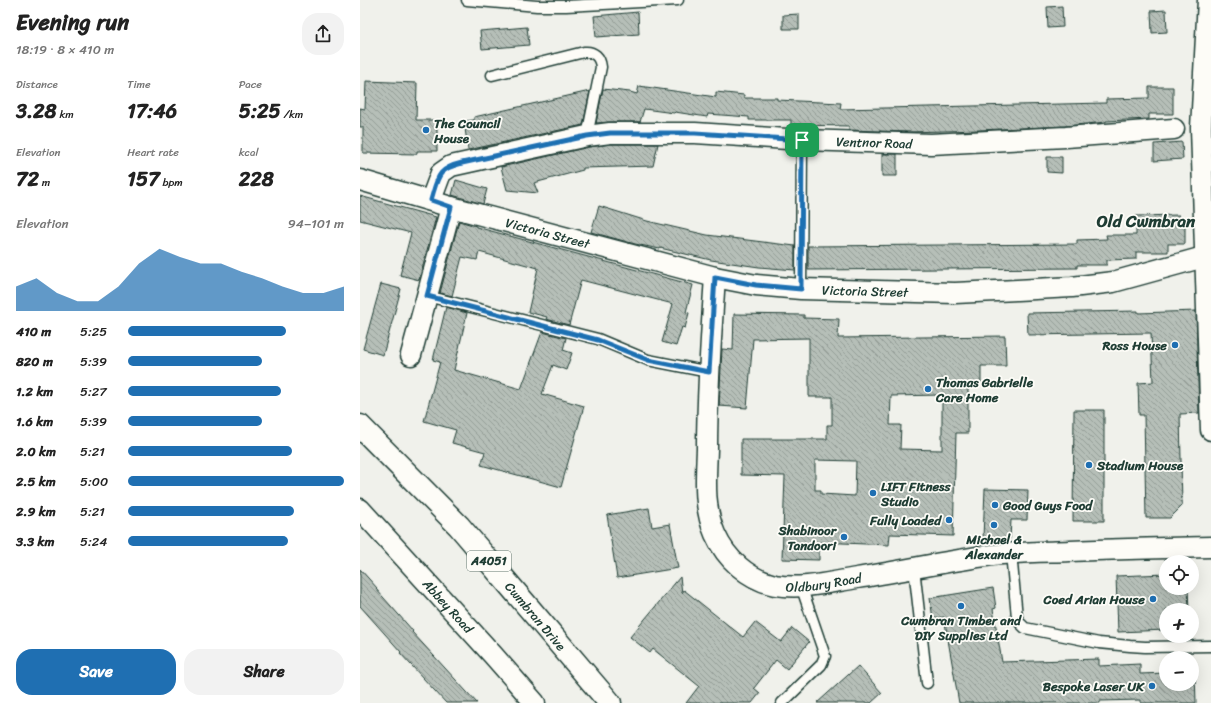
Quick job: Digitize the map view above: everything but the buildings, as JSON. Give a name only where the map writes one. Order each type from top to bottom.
[{"type":"main road","name":"Cwmbran Drive","points":[[360,426],[459,526],[610,703]]},
{"type":"street","points":[[1208,0],[1201,128],[1208,256],[1211,430]]},
{"type":"street","name":"Ventnor Road","points":[[431,200],[440,173],[451,166],[587,136],[610,133],[695,133],[802,140],[879,143],[938,143],[1066,137],[1174,129]]},
{"type":"street","name":"Victoria Street","points":[[360,180],[451,207],[715,277],[756,285],[801,289],[955,293],[1072,288],[1113,282],[1208,256]]},
{"type":"street","points":[[411,355],[451,207]]},
{"type":"street","name":"Oldbury Road","points":[[715,277],[709,372],[706,489],[710,521],[723,550],[733,562],[751,575],[774,584],[788,587],[1011,553],[1211,547]]},
{"type":"street","name":"Abbey Road","points":[[360,509],[536,703]]},
{"type":"lane","points":[[467,0],[537,6],[566,6],[678,0]]},
{"type":"lane","points":[[492,75],[584,52],[593,52],[599,58],[601,67],[587,136]]},
{"type":"lane","points":[[801,289],[802,140]]},
{"type":"lane","points":[[427,296],[598,340],[648,360],[709,372]]},
{"type":"lane","points":[[1011,553],[1017,617],[1019,622],[1025,628],[1099,643],[1145,647],[1211,646]]},
{"type":"lane","points":[[914,568],[927,683]]},
{"type":"lane","points":[[782,703],[820,665],[825,656],[802,586]]},
{"type":"place","name":"The Council House","points":[[426,130]]},
{"type":"place","name":"Ross House","points":[[1175,345]]},
{"type":"place","name":"Thomas Gabrielle Care Home","points":[[928,389]]},
{"type":"place","name":"Stadium House","points":[[1089,465]]},
{"type":"place","name":"LIFT Fitness Studio","points":[[873,493]]},
{"type":"place","name":"Good Guys Food","points":[[995,505]]},
{"type":"place","name":"Fully Loaded","points":[[949,520]]},
{"type":"place","name":"Michael & Alexander","points":[[994,525]]},
{"type":"place","name":"Shabinoor Tandoori","points":[[844,537]]},
{"type":"place","name":"Coed Arian House","points":[[1153,599]]},
{"type":"place","name":"Cwmbran Timber and DIY Supplies Ltd","points":[[961,606]]},
{"type":"place","name":"Bespoke Laser UK","points":[[1152,686]]},
{"type":"district","name":"Old Cwmbran","points":[[1146,221]]},
{"type":"route","points":[[610,133],[695,133],[802,140],[801,289],[756,285],[715,277],[709,372],[655,362],[598,340],[427,296],[451,207],[431,200],[440,173],[451,166],[598,134],[610,133]]}]
